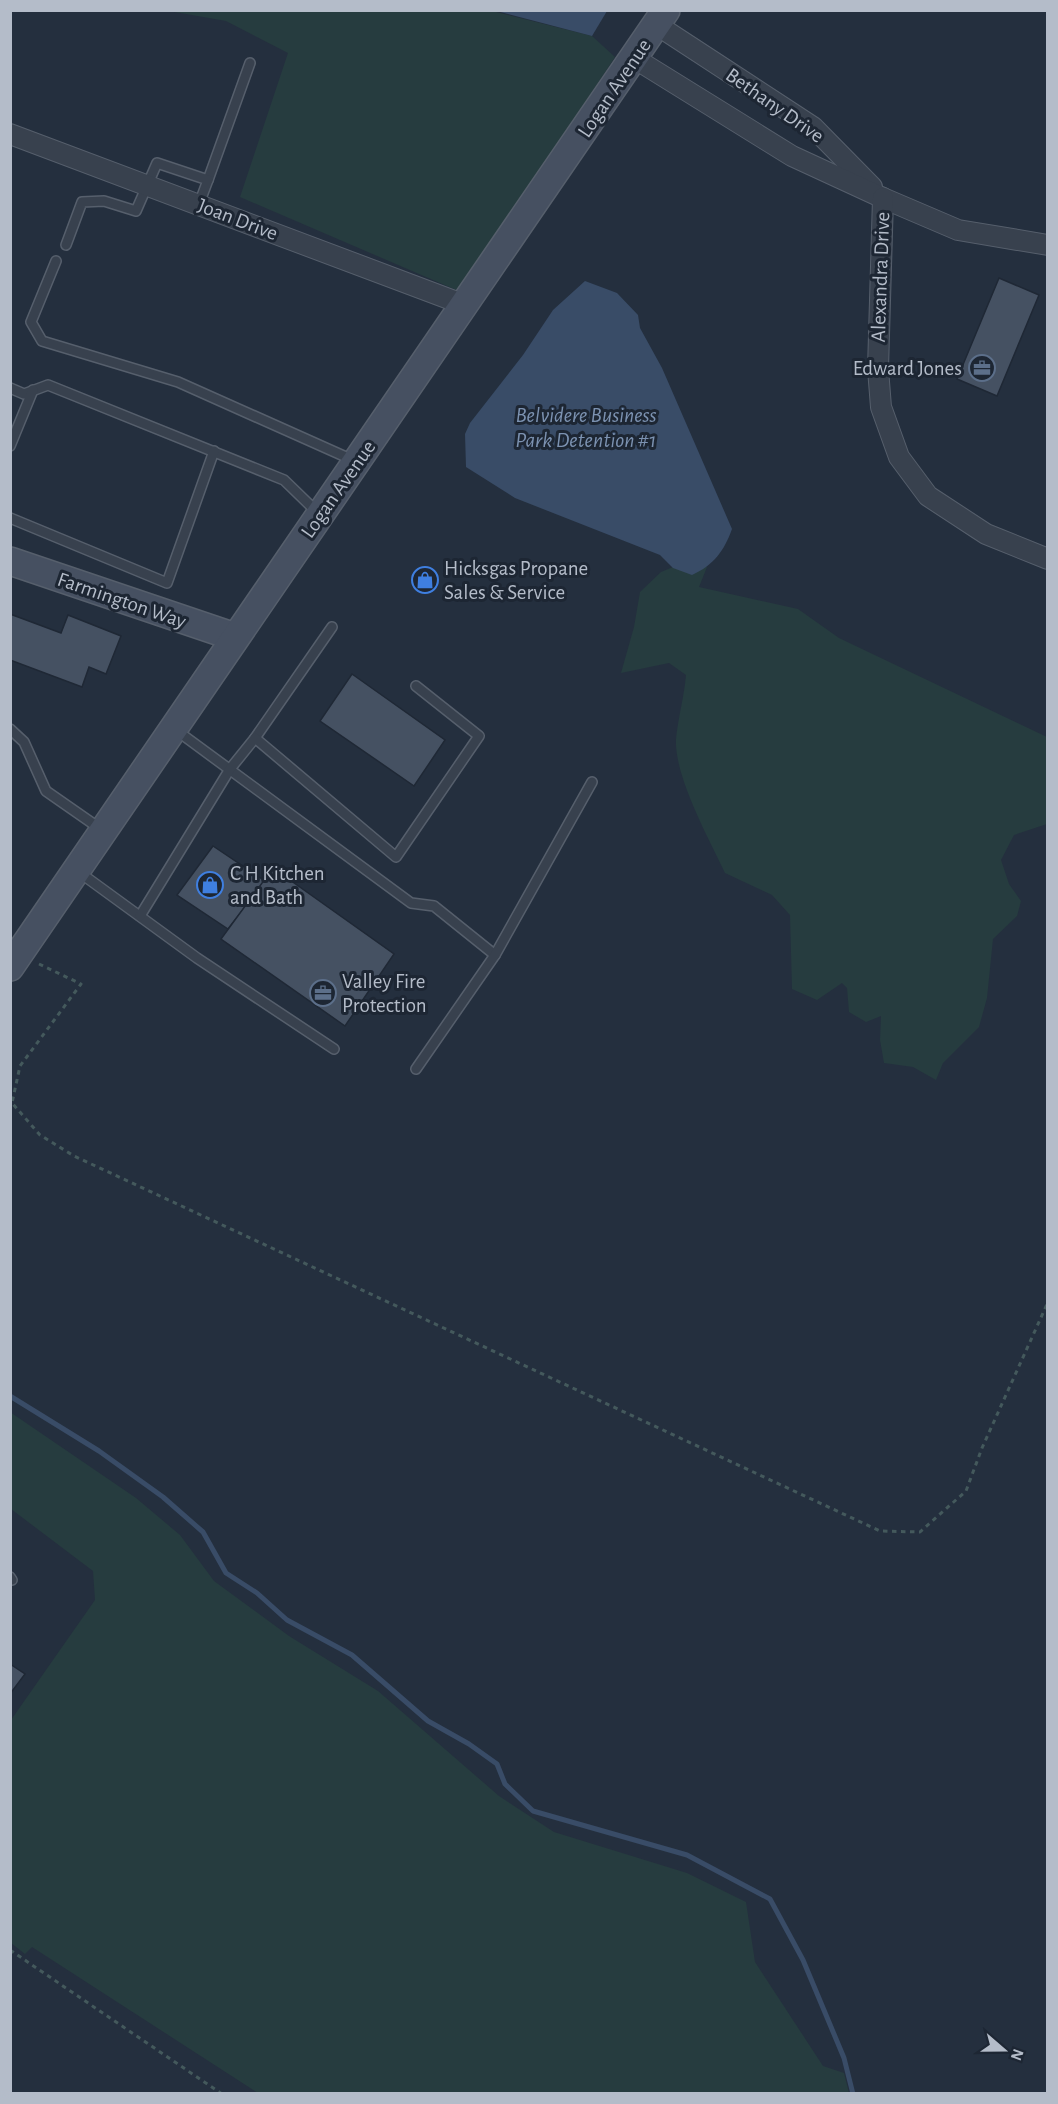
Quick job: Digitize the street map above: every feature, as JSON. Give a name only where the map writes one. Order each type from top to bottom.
[{"type":"main road","name":"Logan Avenue","points":[[15,961],[235,637],[662,18]]},
{"type":"main road","name":"Farmington Way","points":[[10,561],[235,637]]},
{"type":"street","name":"Bethany Drive","points":[[662,18],[813,127],[883,198]]},
{"type":"street","name":"Bethany Drive","points":[[634,58],[792,156],[883,198],[958,230],[1047,244]]},
{"type":"street","name":"Joan Drive","points":[[10,134],[465,305]]},
{"type":"street","name":"Alexandra Drive","points":[[883,198],[878,369],[881,407],[898,457],[928,496],[987,534],[1047,560]]},
{"type":"lane","points":[[199,204],[250,63]]},
{"type":"lane","points":[[66,245],[82,202],[104,201],[136,211],[157,163],[208,180]]},
{"type":"lane","points":[[56,261],[31,322],[42,341],[178,382],[357,462]]},
{"type":"lane","points":[[10,388],[24,394],[48,385],[214,451],[284,480],[320,514]]},
{"type":"lane","points":[[10,446],[33,390]]},
{"type":"lane","points":[[10,518],[167,583],[214,451]]},
{"type":"lane","points":[[140,916],[230,769],[255,738],[332,627]]},
{"type":"lane","points":[[255,738],[396,857],[479,736],[416,686]]},
{"type":"lane","points":[[174,728],[411,903],[434,906],[495,955]]},
{"type":"lane","points":[[10,729],[24,742],[46,791],[104,832]]},
{"type":"lane","points":[[416,1069],[495,955],[592,782]]},
{"type":"lane","points":[[77,871],[334,1049]]},
{"type":"path","points":[[15,961],[81,984],[20,1066],[12,1103],[40,1135],[96,1166],[880,1531],[920,1532],[966,1491],[982,1448],[1047,1302]]},
{"type":"path","points":[[10,1950],[222,2094]]},
{"type":"green space","points":[[169,11],[492,11],[592,36],[615,57],[461,292],[240,197],[288,53],[226,21]]},
{"type":"green space","points":[[673,567],[707,567],[699,587],[798,609],[839,638],[1047,737],[1047,824],[1014,835],[1001,860],[1009,884],[1021,901],[1017,916],[993,939],[987,998],[979,1027],[943,1063],[936,1080],[913,1067],[884,1063],[880,1040],[881,1016],[866,1022],[849,1012],[847,988],[842,983],[817,1000],[792,989],[790,915],[772,895],[725,873],[686,789],[677,754],[676,739],[686,675],[669,663],[621,673],[634,627],[640,592],[661,572]]},
{"type":"green space","points":[[10,1412],[136,1498],[180,1535],[214,1581],[289,1636],[378,1691],[499,1796],[554,1832],[687,1873],[746,1902],[755,1962],[823,2066],[844,2073],[849,2093],[258,2093],[32,1947],[25,1954],[11,1943],[11,1720],[95,1600],[93,1571],[11,1509]]},
{"type":"water","points":[[607,10],[592,36],[497,11]]},
{"type":"water","name":"Belvidere Business Park Detention #1","points":[[585,281],[617,293],[638,315],[640,328],[662,368],[732,529],[717,557],[692,575],[673,568],[660,555],[515,498],[466,467],[465,434],[470,423],[523,355],[553,310]]},
{"type":"building","points":[[999,278],[1039,295],[997,396],[957,379]]},
{"type":"building","points":[[10,614],[61,633],[68,615],[121,636],[106,674],[89,667],[82,687],[10,660]]},
{"type":"building","points":[[352,674],[445,740],[414,786],[320,721]]},
{"type":"building","points":[[213,846],[265,881],[228,929],[177,895]]},
{"type":"building","points":[[273,868],[394,954],[345,1026],[221,939]]},
{"type":"building","points":[[10,1664],[25,1674],[10,1694]]},
{"type":"waterway","points":[[10,1396],[99,1451],[163,1497],[203,1532],[226,1573],[257,1593],[287,1620],[352,1655],[428,1721],[469,1744],[497,1764],[505,1784],[533,1811],[687,1855],[770,1899],[803,1960],[844,2058],[853,2094]]},
{"type":"place","name":"Edward Jones","points":[[982,368]]},
{"type":"place","name":"Hicksgas Propane Sales & Service","points":[[425,580]]},
{"type":"place","name":"C H Kitchen and Bath","points":[[210,885]]},
{"type":"place","name":"Valley Fire Protection","points":[[323,993]]}]
